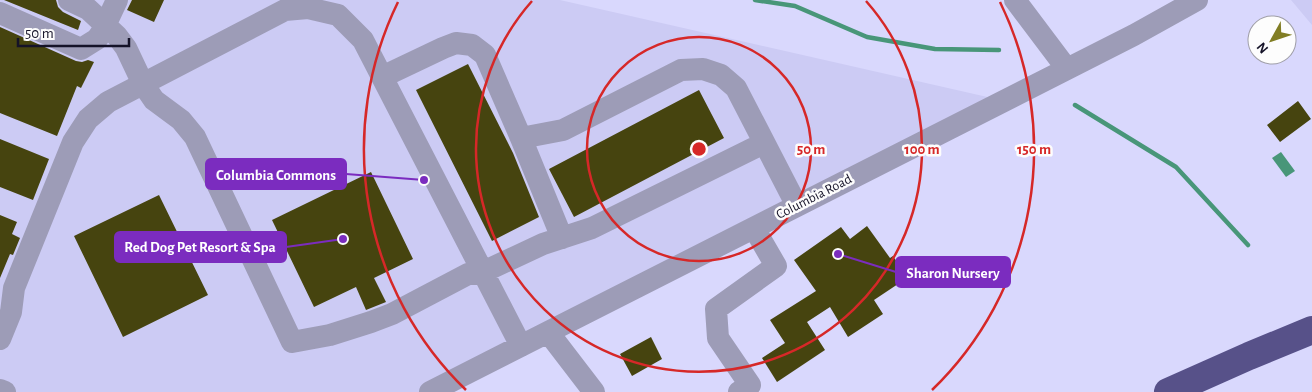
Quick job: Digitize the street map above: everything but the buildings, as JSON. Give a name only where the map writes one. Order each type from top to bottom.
[{"type":"highway","points":[[1168,392],[1312,330]]},
{"type":"street","points":[[69,0],[88,9],[117,36],[126,48],[143,84],[154,100],[181,120],[195,137],[292,342],[330,335],[392,314],[468,274],[483,272],[543,244],[592,228],[764,143]]},
{"type":"street","points":[[0,13],[82,49],[97,39],[102,32],[117,0]]},
{"type":"street","points":[[1015,0],[1067,69]]},
{"type":"street","name":"Columbia Road","points":[[430,392],[1134,35],[1197,0]]},
{"type":"street","points":[[0,339],[11,312],[7,296],[73,142],[88,119],[108,102],[284,10],[308,8],[338,15],[363,40],[521,346]]},
{"type":"street","points":[[382,77],[456,43],[472,45],[486,55],[562,238]]},
{"type":"street","points":[[521,138],[563,130],[680,70],[703,69],[721,75],[736,88],[797,206]]},
{"type":"street","points":[[739,392],[750,385],[718,338],[716,309],[776,266],[754,228]]},
{"type":"street","points":[[548,332],[594,392]]},
{"type":"street","points":[[0,390],[5,392]]},
{"type":"shaded area","points":[[0,0],[560,0],[1005,101],[430,392],[5,392],[0,390]]},
{"type":"shaded area","points":[[1291,0],[1312,0],[1312,25]]},
{"type":"shaded area","points":[[1281,152],[1295,171],[1286,177],[1272,158]]},
{"type":"waterway","points":[[755,0],[795,6],[867,37],[935,49],[999,50]]},
{"type":"waterway","points":[[1075,105],[1176,167],[1248,245]]},
{"type":"place","name":"Columbia Commons","points":[[424,180]]},
{"type":"place","name":"Red Dog Pet Resort & Spa","points":[[343,239]]},
{"type":"place","name":"Sharon Nursery","points":[[838,254]]}]
